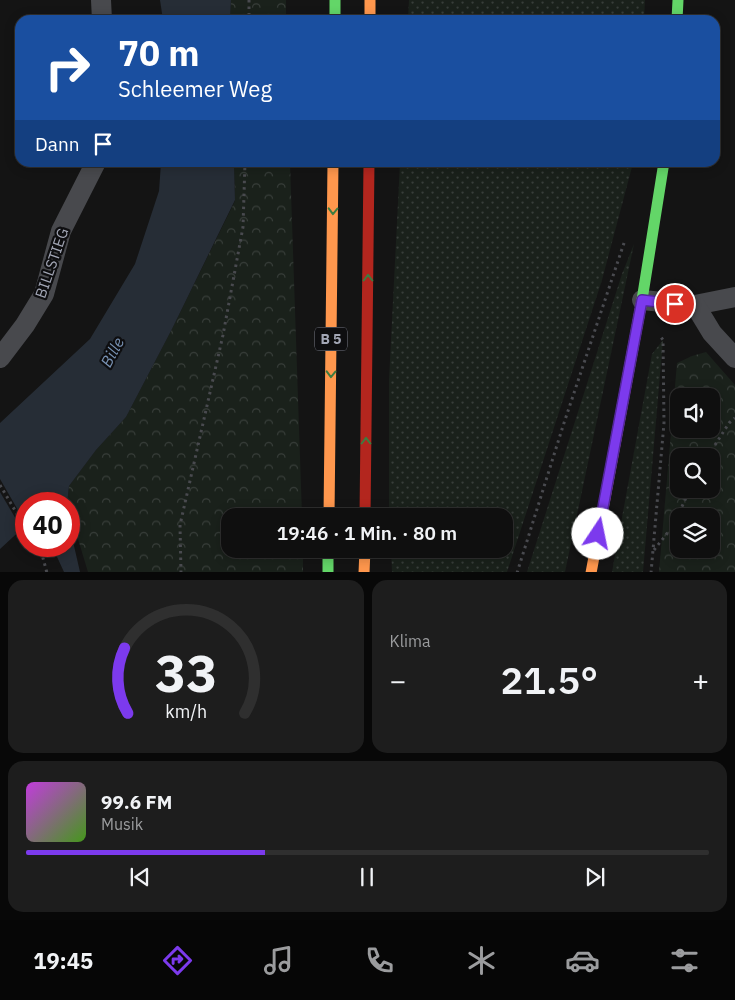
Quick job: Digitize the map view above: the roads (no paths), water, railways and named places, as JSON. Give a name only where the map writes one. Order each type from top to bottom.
[{"type":"main road","points":[[335,0],[335,15]]},
{"type":"main road","points":[[370,0],[370,15]]},
{"type":"main road","points":[[677,15],[678,0]]},
{"type":"main road","name":"B 5","points":[[329,508],[333,167]]},
{"type":"main road","name":"B 5","points":[[365,508],[368,167]]},
{"type":"main road","points":[[591,572],[642,300],[663,167]]},
{"type":"main road","points":[[328,558],[328,572]]},
{"type":"main road","points":[[364,572],[365,558]]},
{"type":"street","points":[[101,0],[102,15]]},
{"type":"street","name":"BILLSTIEG","points":[[0,358],[25,325],[44,294],[61,231],[93,167]]},
{"type":"street","points":[[702,303],[735,283]]},
{"type":"street","points":[[642,300],[702,303],[735,297]]},
{"type":"street","points":[[702,303],[712,332],[735,358]]},
{"type":"water","points":[[160,0],[231,0],[230,15],[162,15]]},
{"type":"water","name":"Bille","points":[[161,167],[234,167],[235,200],[172,329],[126,417],[96,450],[69,486],[68,492],[15,492],[15,535],[0,549],[0,423],[90,339],[135,264],[159,191]]},
{"type":"water","points":[[57,557],[77,557],[80,572],[64,572]]}]
